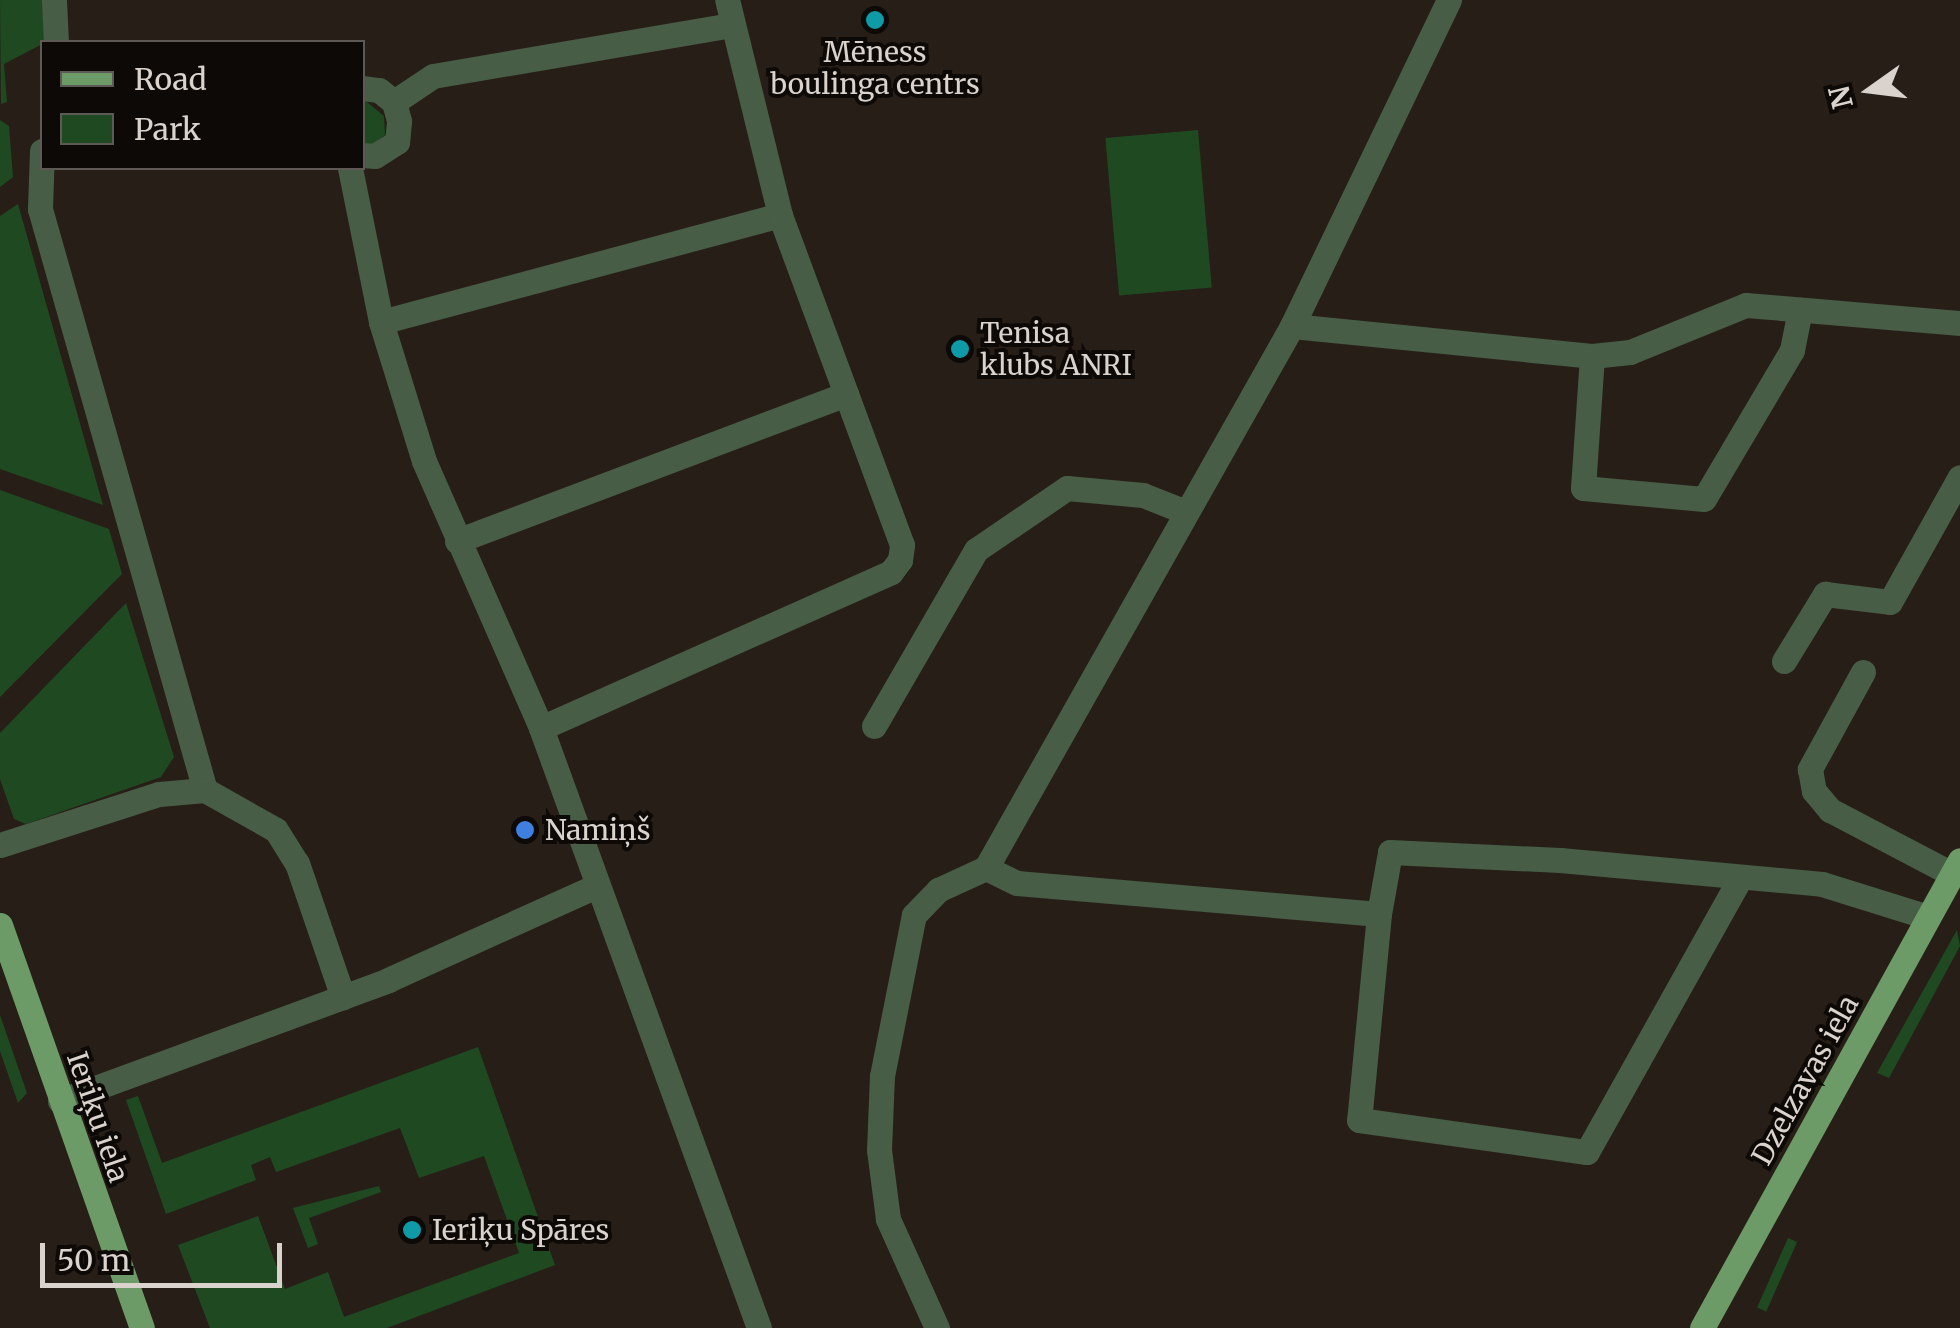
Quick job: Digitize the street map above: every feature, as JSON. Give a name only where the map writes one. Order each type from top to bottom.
[{"type":"main road","name":"Dzelzavas iela","points":[[1702,1328],[1956,867]]},
{"type":"main road","name":"Ieriķu iela","points":[[0,925],[142,1328]]},
{"type":"street","points":[[54,0],[56,40]]},
{"type":"street","points":[[936,1328],[888,1219],[879,1150],[882,1076],[914,915],[938,890],[986,868],[1184,511],[1292,326],[1449,0]]},
{"type":"street","points":[[394,102],[433,76],[729,12],[780,215],[902,545],[891,572],[540,728]]},
{"type":"street","points":[[365,88],[379,90],[394,102],[397,142],[375,156],[365,155]]},
{"type":"street","points":[[41,170],[40,209],[205,790]]},
{"type":"street","points":[[350,170],[382,322],[457,541],[540,728],[759,1328]]},
{"type":"street","points":[[382,322],[780,215]]},
{"type":"street","points":[[1292,326],[1592,356],[1630,352],[1746,305],[1960,323]]},
{"type":"street","points":[[1592,356],[1583,488],[1704,498],[1792,350],[1800,310]]},
{"type":"street","points":[[457,541],[846,394]]},
{"type":"street","points":[[1784,661],[1825,594],[1890,602],[1960,477]]},
{"type":"street","points":[[874,726],[976,550],[1066,488],[1143,495],[1184,511]]},
{"type":"street","points":[[1863,672],[1810,769],[1814,791],[1830,810],[1956,867]]},
{"type":"street","points":[[0,845],[159,794],[205,790],[276,830],[297,863],[343,996]]},
{"type":"street","points":[[1741,877],[1588,1152],[1359,1120],[1390,852],[1741,877],[1822,884],[1928,917]]},
{"type":"street","points":[[986,868],[1018,883],[1380,914]]},
{"type":"street","points":[[60,1101],[343,996],[598,885]]},
{"type":"green space","points":[[0,0],[43,0],[46,40],[4,64],[7,102],[1,104]]},
{"type":"green space","points":[[365,100],[384,116],[385,135],[371,146],[365,145]]},
{"type":"green space","points":[[0,120],[9,126],[13,177],[0,187]]},
{"type":"green space","points":[[1198,130],[1212,287],[1119,296],[1105,138]]},
{"type":"green space","points":[[18,204],[103,505],[0,469],[0,216]]},
{"type":"green space","points":[[0,490],[109,529],[122,574],[0,697]]},
{"type":"green space","points":[[126,603],[174,757],[161,777],[26,824],[14,819],[0,779],[0,733]]},
{"type":"green space","points":[[1957,930],[1960,946],[1889,1078],[1877,1073]]},
{"type":"green space","points":[[0,1015],[27,1093],[18,1103],[0,1051]]},
{"type":"green space","points":[[478,1047],[555,1265],[387,1328],[210,1328],[178,1245],[258,1216],[285,1289],[328,1272],[344,1317],[519,1253],[484,1156],[419,1178],[400,1128],[276,1172],[270,1157],[251,1165],[256,1180],[166,1214],[126,1100],[138,1096],[162,1163]]},
{"type":"green space","points":[[379,1186],[381,1192],[309,1218],[318,1244],[308,1248],[293,1208]]},
{"type":"green space","points":[[1788,1238],[1797,1242],[1766,1311],[1757,1307]]},
{"type":"place","name":"Mēness boulinga centrs","points":[[875,20]]},
{"type":"place","name":"Tenisa klubs ANRI","points":[[960,349]]},
{"type":"place","name":"Namiņš","points":[[525,830]]},
{"type":"place","name":"Ieriķu Spāres","points":[[412,1230]]}]
